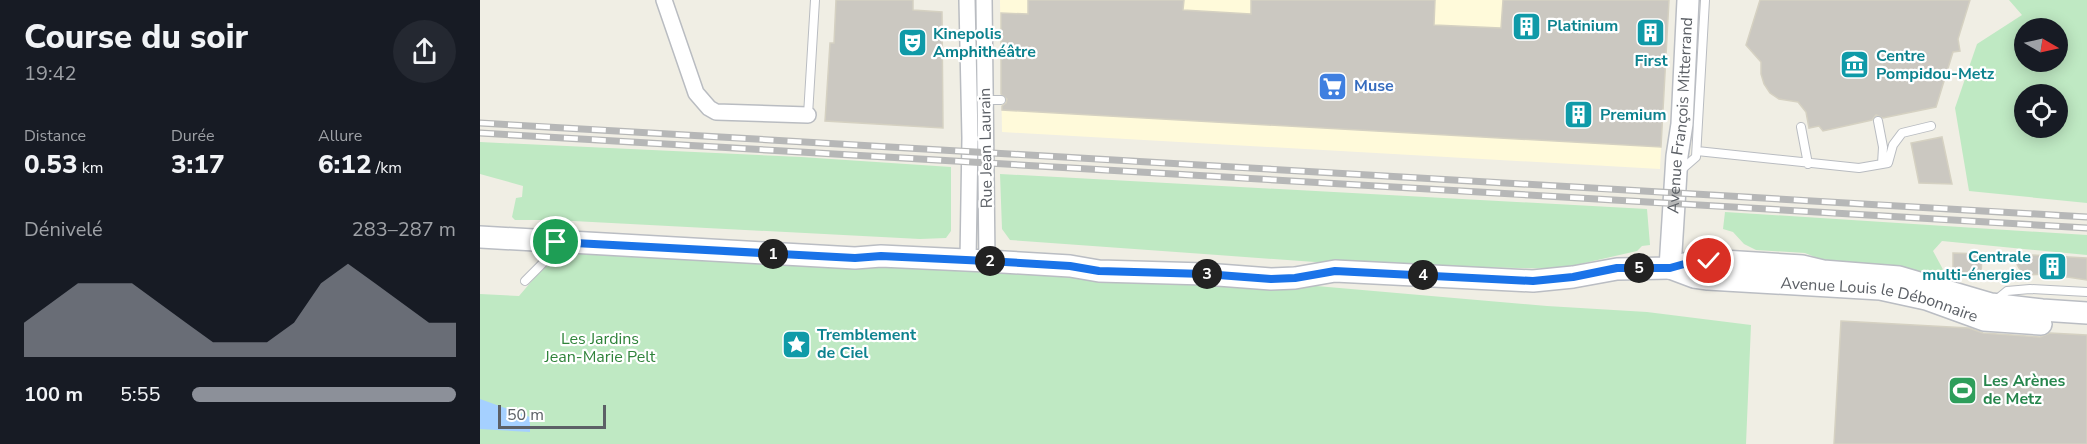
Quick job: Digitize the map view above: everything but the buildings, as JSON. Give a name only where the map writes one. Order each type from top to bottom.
[{"type":"street","points":[[664,0],[696,93],[709,108],[716,112],[808,115]]},
{"type":"street","name":"Rue Jean Laurain","points":[[967,0],[970,148],[968,186],[978,261]]},
{"type":"street","name":"Rue Jean Laurain","points":[[978,261],[985,100],[984,0]]},
{"type":"street","name":"Avenue François Mitterrand","points":[[1670,268],[1682,124],[1688,0]]},
{"type":"street","name":"Avenue Louis le Débonnaire","points":[[480,237],[844,258],[881,256],[978,261],[1070,266],[1099,271],[1284,279],[1335,271],[1547,280],[1617,268],[1670,268],[1695,261],[1802,266],[1823,271],[1899,277],[1991,304],[2087,313]]},
{"type":"street","name":"Avenue Louis le Débonnaire","points":[[1670,268],[1694,277],[1708,279],[1880,289],[1926,299],[1984,320],[2087,327]]},
{"type":"lane","points":[[808,115],[815,0]]},
{"type":"lane","points":[[1676,176],[1696,157],[1697,151],[1705,0]]},
{"type":"lane","points":[[969,100],[1001,100]]},
{"type":"lane","points":[[1878,121],[1882,164]]},
{"type":"lane","points":[[1697,151],[1859,168],[1888,164],[1893,145],[1902,133],[1931,126]]},
{"type":"lane","points":[[1801,128],[1808,164]]},
{"type":"lane","points":[[525,280],[556,250],[556,242]]},
{"type":"lane","points":[[1991,304],[2007,291],[2030,289],[2087,292]]},
{"type":"shaded area","name":"Muse","points":[[1000,0],[1669,0],[1660,169],[1002,132]]},
{"type":"green space","points":[[2009,0],[2087,0],[2087,203],[1969,191],[1955,108],[1977,44],[2014,20],[2014,72],[2068,72],[2068,18],[2017,18],[2022,15]]},
{"type":"green space","points":[[480,142],[801,157],[951,167],[951,231],[946,238],[920,239],[554,220],[515,220],[512,217],[516,198],[522,197],[523,186],[480,174]]},
{"type":"green space","points":[[1000,174],[1647,209],[1650,245],[1642,246],[1637,251],[1558,269],[1329,263],[1010,240],[1002,229]]},
{"type":"green space","points":[[1725,212],[2087,235],[2087,255],[1942,241],[1933,251],[1946,275],[1827,262],[1805,253],[1756,250],[1744,244],[1733,232],[1723,229]]},
{"type":"green space","name":"Les Jardins Jean-Marie Pelt","points":[[566,250],[1071,276],[1305,285],[1547,306],[1647,312],[1751,325],[1746,444],[480,444],[480,294],[519,296],[537,275]]},
{"type":"water","points":[[480,399],[530,417],[530,432],[480,429]]},
{"type":"railway","points":[[480,123],[2087,217]]},
{"type":"railway","points":[[480,133],[2087,228]]},
{"type":"place","name":"Platinium","points":[[1526,26]]},
{"type":"place","name":"First","points":[[1651,33]]},
{"type":"place","name":"Kinepolis Amphithéâtre","points":[[912,43]]},
{"type":"place","name":"Centre Pompidou-Metz","points":[[1855,65]]},
{"type":"place","name":"Muse","points":[[1333,86]]},
{"type":"place","name":"Premium","points":[[1579,115]]},
{"type":"place","name":"Centrale multi-énergies","points":[[2052,266]]},
{"type":"place","name":"Tremblement de Ciel","points":[[796,344]]},
{"type":"place","name":"Les Arènes de Metz","points":[[1962,390]]},
{"type":"route","points":[[556,242],[855,258],[881,256],[987,261],[1070,266],[1099,271],[1205,274],[1271,279],[1295,278],[1335,271],[1533,281],[1573,277],[1617,268],[1670,268],[1695,261],[1709,261]]}]
